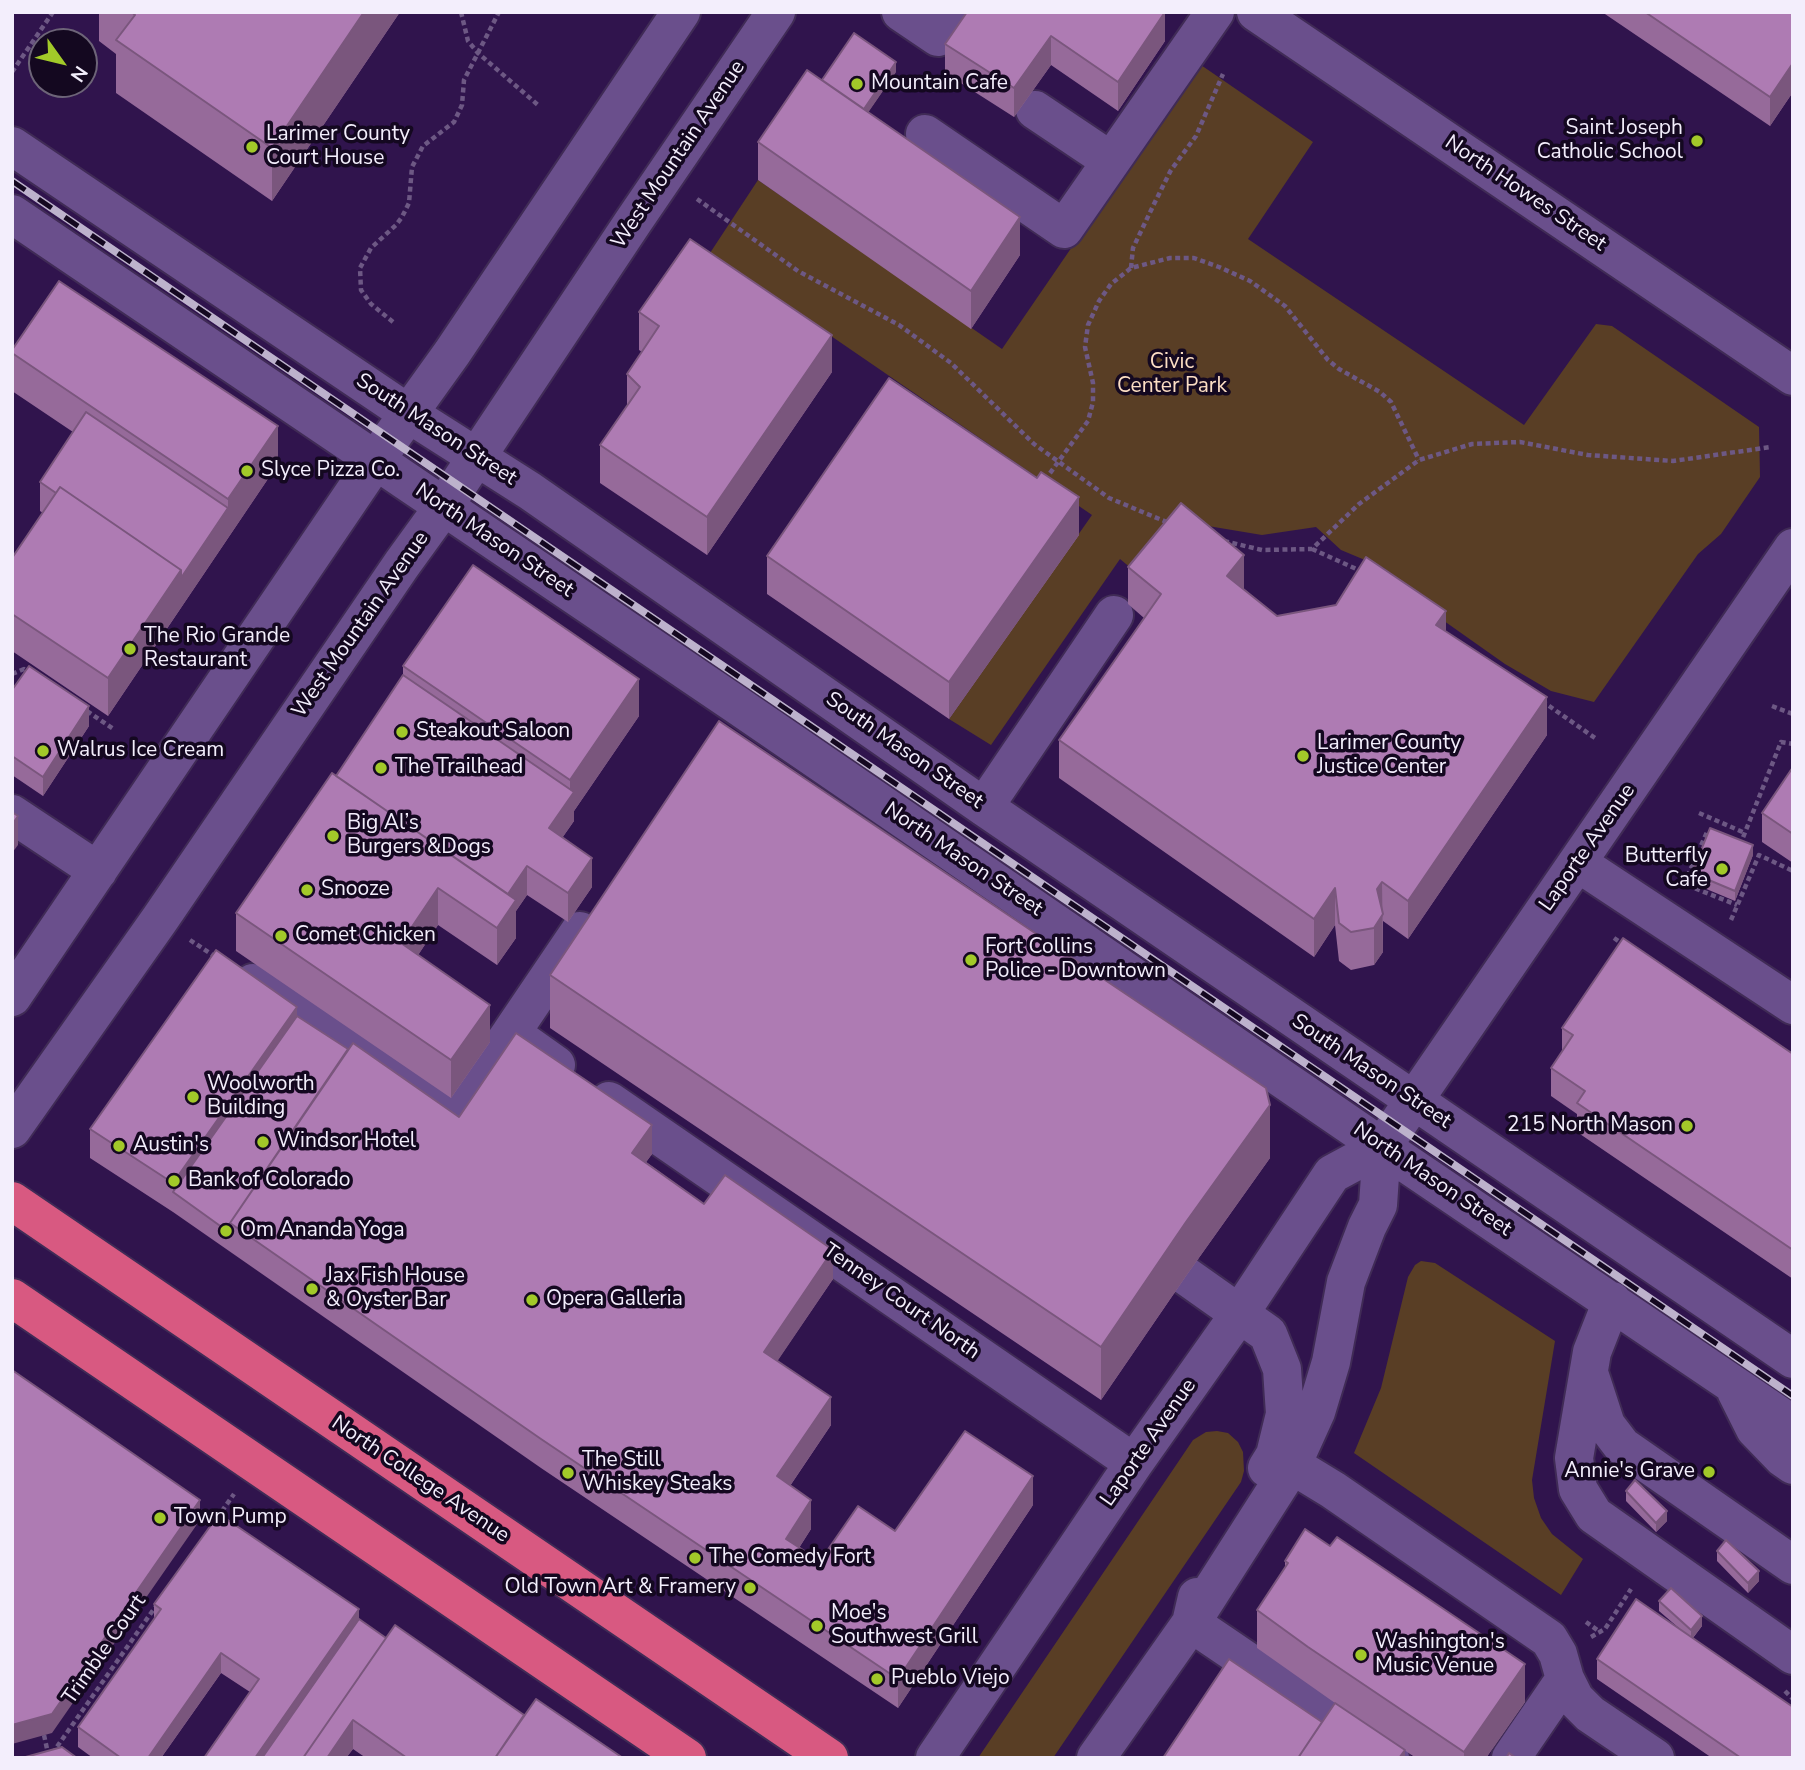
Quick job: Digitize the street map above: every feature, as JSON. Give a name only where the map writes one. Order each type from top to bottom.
[{"type":"highway","name":"North College Avenue","points":[[12,1201],[829,1758]]},
{"type":"highway","points":[[12,1298],[687,1758]]},
{"type":"street","points":[[12,997],[681,12]]},
{"type":"street","name":"West Mountain Avenue","points":[[12,1129],[444,506],[776,12]]},
{"type":"street","points":[[901,12],[938,37],[956,12]]},
{"type":"street","points":[[925,134],[1064,229],[1215,12]]},
{"type":"street","name":"North Howes Street","points":[[1256,12],[1793,376]]},
{"type":"street","points":[[1035,110],[1111,161]]},
{"type":"street","name":"South Mason Street","points":[[12,146],[410,414],[552,506],[984,807],[1793,1359]]},
{"type":"street","points":[[12,215],[67,275],[376,462]]},
{"type":"street","name":"North Mason Street","points":[[376,462],[444,506],[724,716],[808,753],[1793,1425]]},
{"type":"street","name":"Laporte Avenue","points":[[935,1758],[1332,1174],[1382,1147],[1793,548]]},
{"type":"street","points":[[984,807],[1114,615]]},
{"type":"street","points":[[785,786],[808,753]]},
{"type":"street","points":[[12,814],[98,872]]},
{"type":"street","points":[[1578,863],[1793,1005]]},
{"type":"street","points":[[222,962],[452,1119],[603,898]]},
{"type":"street","name":"Tenney Court North","points":[[511,1034],[1134,1463]]},
{"type":"street","name":"Laporte Avenue","points":[[1096,1758],[1191,1623],[1292,1465],[1316,1412],[1331,1362],[1346,1282],[1378,1206],[1382,1147]]},
{"type":"street","points":[[1186,1276],[1268,1335],[1282,1368],[1285,1414],[1275,1455],[1205,1568],[1191,1623],[1390,1758]]},
{"type":"street","points":[[1612,1301],[1592,1352],[1574,1458],[1578,1489],[1594,1515],[1793,1655]]},
{"type":"street","points":[[1589,1374],[1606,1425],[1622,1446],[1793,1565]]},
{"type":"street","points":[[1732,1383],[1755,1429],[1793,1465]]},
{"type":"street","points":[[1292,1465],[1334,1490],[1549,1639],[1576,1699],[1590,1714],[1655,1758]]},
{"type":"street","points":[[1511,1758],[1565,1679]]},
{"type":"path","points":[[12,72],[53,12]]},
{"type":"path","points":[[460,12],[468,40],[478,53],[538,105]]},
{"type":"path","points":[[393,322],[371,304],[361,290],[360,268],[371,248],[402,217],[409,203],[412,167],[423,146],[454,122],[462,105],[464,80],[499,12]]},
{"type":"path","points":[[1131,268],[1133,248],[1171,170],[1196,136],[1223,74]]},
{"type":"path","points":[[697,199],[816,282],[899,325],[941,355],[1034,444],[1108,498],[1171,524]]},
{"type":"path","points":[[1045,481],[1088,421],[1093,402],[1093,383],[1085,347],[1088,325],[1099,301],[1111,284],[1131,268],[1152,261],[1194,258],[1250,281],[1286,306],[1328,360],[1380,392],[1391,402],[1419,460]]},
{"type":"path","points":[[1312,549],[1359,504],[1419,460],[1472,444],[1520,442],[1588,455],[1672,461],[1770,447]]},
{"type":"path","points":[[1223,541],[1262,550],[1312,549],[1368,574]]},
{"type":"path","points":[[12,674],[24,669],[36,677]]},
{"type":"path","points":[[1538,698],[1595,738]]},
{"type":"path","points":[[1772,706],[1793,714]]},
{"type":"path","points":[[81,707],[115,730]]},
{"type":"path","points":[[1740,846],[1782,742],[1793,744]]},
{"type":"path","points":[[1699,813],[1745,833]]},
{"type":"path","points":[[1718,836],[1707,832],[1684,884],[1737,905]]},
{"type":"path","points":[[1729,841],[1793,871]]},
{"type":"path","points":[[1727,929],[1759,855]]},
{"type":"path","points":[[1614,938],[1635,953]]},
{"type":"path","points":[[215,1520],[254,1464]]},
{"type":"path","points":[[1581,1642],[1605,1629],[1631,1589]]},
{"type":"path","name":"Trimble Court","points":[[42,1754],[54,1751],[163,1594]]},
{"type":"path","points":[[44,1735],[49,1758]]},
{"type":"green space","name":"Civic Center Park","points":[[1198,63],[1313,142],[1248,239],[1524,425],[1596,324],[1612,326],[1759,427],[1760,477],[1721,534],[1698,554],[1594,702],[1551,691],[1505,664],[1420,604],[1384,568],[1341,550],[1316,527],[1262,535],[1208,526],[1138,574],[1120,559],[991,745],[949,719],[1092,515],[710,253],[758,180],[1002,349]]},
{"type":"green space","points":[[1421,1261],[1435,1263],[1555,1341],[1532,1480],[1534,1498],[1541,1518],[1552,1534],[1583,1559],[1561,1595],[1354,1453],[1381,1388],[1408,1277],[1415,1265]]},
{"type":"green space","points":[[1206,1432],[1228,1433],[1238,1442],[1243,1452],[1244,1471],[1241,1482],[1053,1758],[978,1758],[1193,1440]]},
{"type":"building","points":[[132,12],[364,12],[272,148],[116,40],[135,15]]},
{"type":"building","points":[[967,12],[1165,12],[1118,82],[1051,36],[1014,88],[945,44]]},
{"type":"building","points":[[1645,12],[1793,12],[1793,63],[1770,97]]},
{"type":"building","name":"Mountain Cafe","points":[[854,33],[896,62],[864,109],[822,80]]},
{"type":"building","points":[[807,70],[1020,217],[971,291],[758,142]]},
{"type":"building","points":[[690,239],[832,335],[707,517],[600,445],[640,387],[627,374],[659,326],[639,312]]},
{"type":"building","points":[[59,281],[278,426],[228,499],[12,353]]},
{"type":"building","points":[[889,378],[1037,478],[1041,472],[1079,497],[949,682],[767,556]]},
{"type":"building","points":[[86,412],[228,508],[181,578],[181,570],[60,487],[56,493],[40,482]]},
{"type":"building","points":[[60,487],[181,570],[108,678],[12,614],[12,558]]},
{"type":"building","name":"Larimer County Justice Center","points":[[1181,503],[1244,555],[1227,576],[1277,616],[1336,605],[1366,557],[1446,611],[1436,625],[1547,697],[1408,901],[1382,882],[1377,889],[1383,914],[1374,928],[1351,932],[1339,923],[1335,888],[1314,919],[1059,740],[1161,594],[1128,567]]},
{"type":"building","points":[[473,565],[639,679],[570,780],[403,666]]},
{"type":"building","name":"Walrus Ice Cream","points":[[29,666],[89,706],[43,777],[12,756],[12,690]]},
{"type":"building","points":[[403,675],[574,792],[549,828],[592,858],[568,893],[527,866],[508,894],[336,776]]},
{"type":"building","points":[[719,721],[1266,1088],[1270,1105],[1101,1347],[550,975]]},
{"type":"building","points":[[1793,767],[1793,834],[1762,813]]},
{"type":"building","points":[[332,773],[516,900],[497,928],[438,888],[401,943],[490,1005],[451,1060],[236,913]]},
{"type":"building","points":[[12,812],[18,816],[12,825]]},
{"type":"building","name":"Butterfly Cafe","points":[[1710,828],[1753,845],[1735,891],[1692,873]]},
{"type":"building","name":"215 North Mason","points":[[1623,938],[1793,1054],[1793,1250],[1577,1103],[1585,1091],[1551,1068],[1573,1035],[1562,1028]]},
{"type":"building","name":"Woolworth Building","points":[[216,950],[297,1007],[173,1183],[90,1129]]},
{"type":"building","name":"Windsor Hotel","points":[[297,1016],[348,1049],[230,1223],[230,1233],[173,1192]]},
{"type":"building","points":[[516,1033],[652,1125],[632,1153],[704,1204],[725,1175],[833,1250],[764,1352],[831,1397],[777,1476],[811,1500],[786,1539],[820,1561],[858,1506],[895,1531],[965,1431],[1033,1476],[898,1679],[541,1439],[230,1223],[353,1043],[459,1117]]},
{"type":"building","points":[[12,1370],[200,1500],[52,1714],[12,1725]]},
{"type":"building","points":[[1635,1480],[1667,1511],[1656,1523],[1626,1491]]},
{"type":"building","points":[[219,1514],[359,1609],[255,1758],[204,1758],[259,1679],[221,1653],[148,1758],[121,1758],[78,1727],[161,1609],[154,1604]]},
{"type":"building","name":"Washington's Music Venue","points":[[1305,1529],[1330,1546],[1337,1537],[1525,1664],[1464,1752],[1257,1610],[1288,1563],[1285,1561]]},
{"type":"building","points":[[1726,1540],[1759,1571],[1748,1583],[1717,1551]]},
{"type":"building","points":[[1671,1588],[1702,1616],[1691,1630],[1659,1601]]},
{"type":"building","points":[[1636,1599],[1793,1707],[1793,1758],[1741,1758],[1597,1659]]},
{"type":"building","points":[[359,1619],[386,1638],[303,1758],[262,1758]]},
{"type":"building","points":[[395,1625],[524,1715],[495,1758],[407,1758],[353,1720],[327,1758],[303,1758]]},
{"type":"building","points":[[1229,1659],[1322,1722],[1298,1758],[1163,1758]]},
{"type":"building","points":[[536,1699],[623,1758],[495,1758]]},
{"type":"building","points":[[1335,1703],[1405,1750],[1399,1758],[1298,1758]]},
{"type":"building","points":[[62,1747],[77,1758],[22,1758]]},
{"type":"railway","points":[[12,181],[1793,1396]]},
{"type":"place","name":"Mountain Cafe","points":[[857,84]]},
{"type":"place","name":"Saint Joseph Catholic School","points":[[1697,141]]},
{"type":"place","name":"Larimer County Court House","points":[[252,147]]},
{"type":"place","name":"Slyce Pizza Co.","points":[[247,471]]},
{"type":"place","name":"The Rio Grande Restaurant","points":[[130,649]]},
{"type":"place","name":"Steakout Saloon","points":[[402,732]]},
{"type":"place","name":"Walrus Ice Cream","points":[[43,751]]},
{"type":"place","name":"Larimer County Justice Center","points":[[1303,756]]},
{"type":"place","name":"The Trailhead","points":[[381,768]]},
{"type":"place","name":"Big Al’s Burgers &Dogs","points":[[333,836]]},
{"type":"place","name":"Butterfly Cafe","points":[[1722,869]]},
{"type":"place","name":"Snooze","points":[[307,890]]},
{"type":"place","name":"Comet Chicken","points":[[281,936]]},
{"type":"place","name":"Fort Collins Police - Downtown","points":[[971,960]]},
{"type":"place","name":"Woolworth Building","points":[[193,1097]]},
{"type":"place","name":"215 North Mason","points":[[1687,1126]]},
{"type":"place","name":"Windsor Hotel","points":[[263,1142]]},
{"type":"place","name":"Austin's","points":[[119,1146]]},
{"type":"place","name":"Bank of Colorado","points":[[174,1181]]},
{"type":"place","name":"Om Ananda Yoga","points":[[226,1231]]},
{"type":"place","name":"Jax Fish House & Oyster Bar","points":[[312,1289]]},
{"type":"place","name":"Opera Galleria","points":[[532,1300]]},
{"type":"place","name":"Annie's Grave","points":[[1709,1472]]},
{"type":"place","name":"The Still Whiskey Steaks","points":[[568,1473]]},
{"type":"place","name":"Town Pump","points":[[160,1518]]},
{"type":"place","name":"The Comedy Fort","points":[[695,1558]]},
{"type":"place","name":"Old Town Art & Framery","points":[[750,1588]]},
{"type":"place","name":"Moe's Southwest Grill","points":[[817,1626]]},
{"type":"place","name":"Washington's Music Venue","points":[[1361,1655]]},
{"type":"place","name":"Pueblo Viejo","points":[[877,1679]]}]
